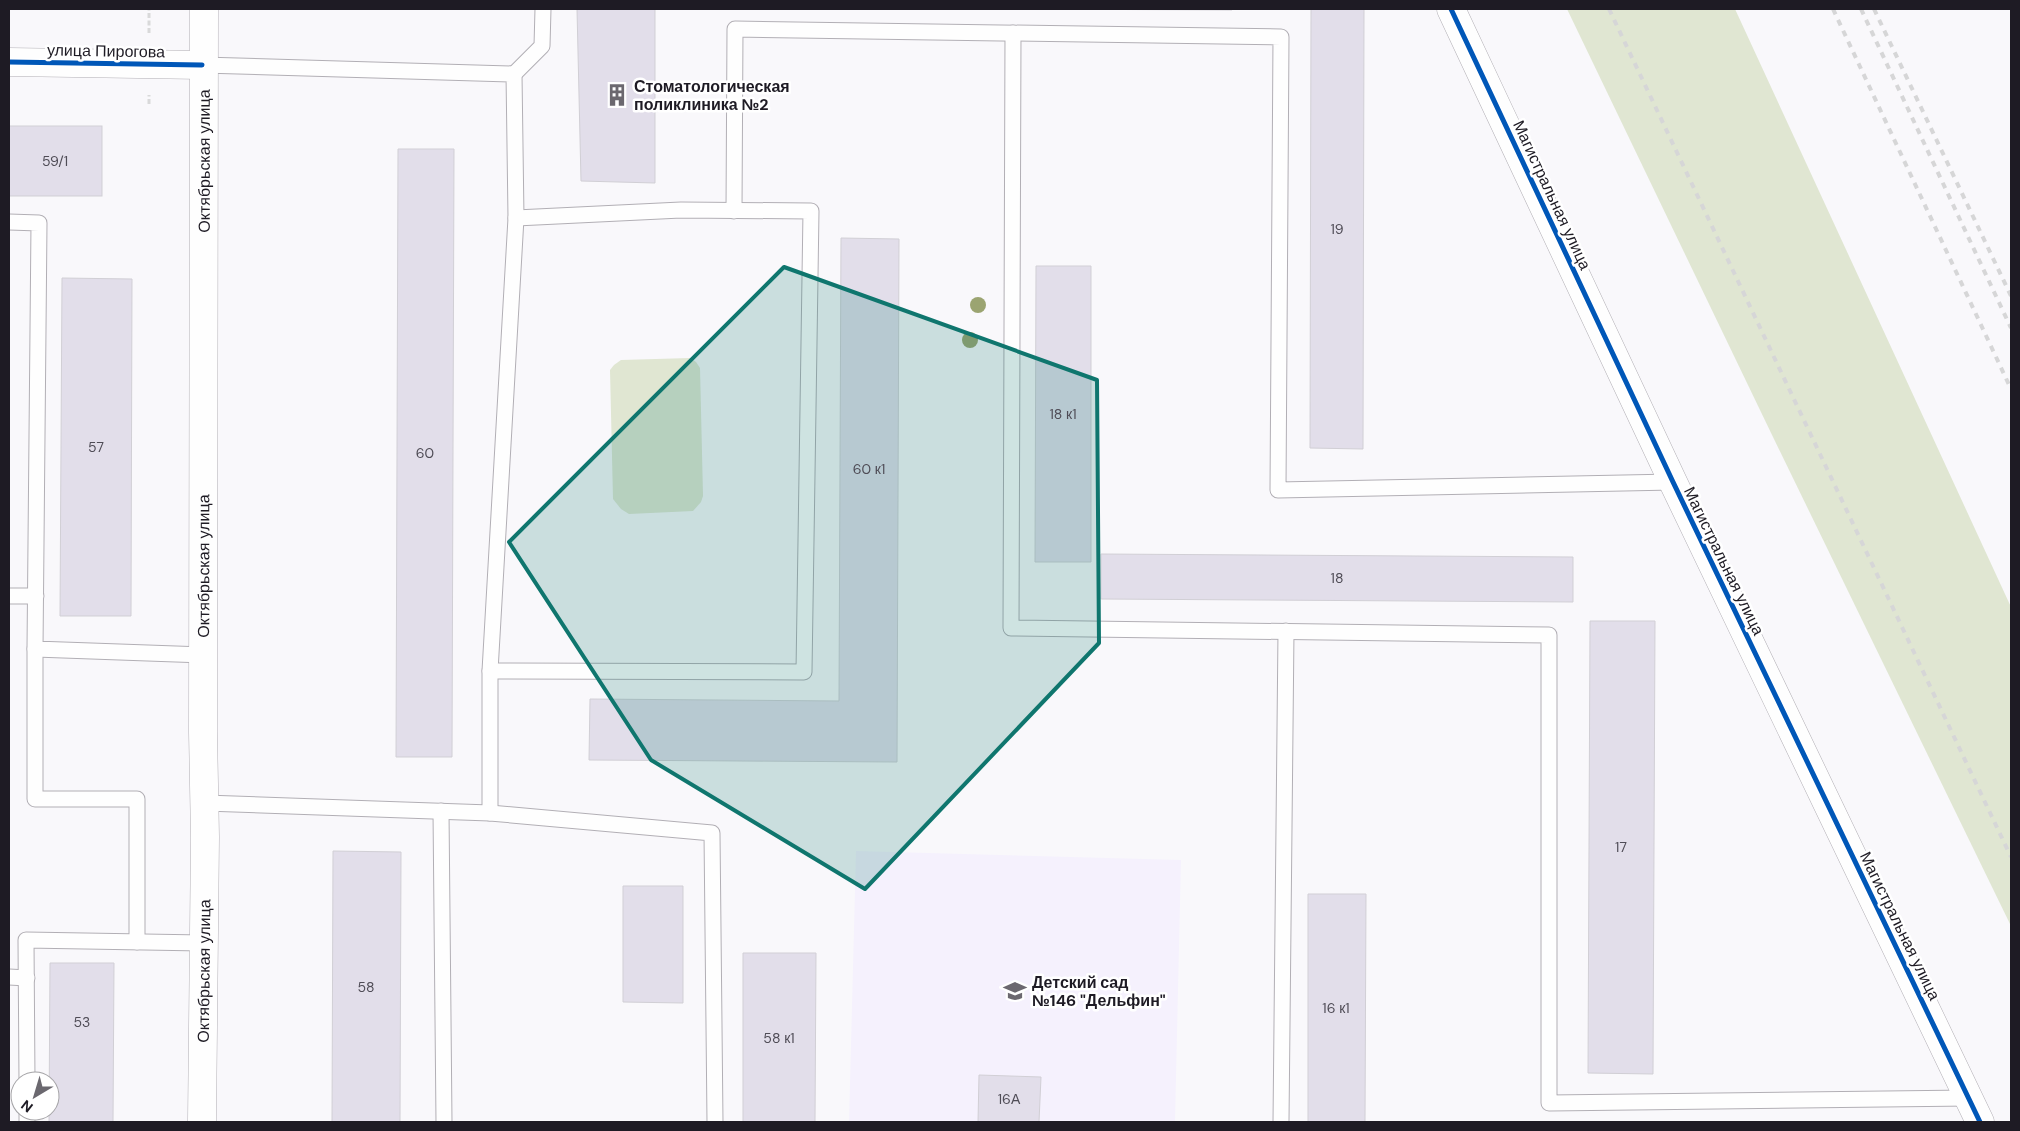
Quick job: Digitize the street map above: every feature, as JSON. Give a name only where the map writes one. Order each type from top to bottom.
[{"type":"street","name":"Октябрьская улица","points":[[202,1122],[205,803],[202,65],[204,9]]},
{"type":"street","name":"Магистральная улица","points":[[1451,9],[1672,482],[1974,1110]]},
{"type":"street","name":"улица Пирогова","points":[[9,62],[202,65]]},
{"type":"lane","points":[[490,813],[490,671],[516,218],[514,74],[542,46],[543,9]]},
{"type":"lane","points":[[734,211],[736,29],[1281,37],[1278,490],[1672,482]]},
{"type":"lane","points":[[1013,33],[1012,628],[1549,635],[1549,1103],[1974,1110]]},
{"type":"lane","points":[[202,65],[514,74]]},
{"type":"lane","points":[[490,671],[804,672],[811,211],[681,210],[516,218]]},
{"type":"lane","points":[[9,222],[39,223],[35,799],[137,799],[137,942]]},
{"type":"lane","points":[[9,596],[36,596]]},
{"type":"lane","points":[[1281,1122],[1286,631]]},
{"type":"lane","points":[[35,649],[204,655]]},
{"type":"lane","points":[[205,803],[490,813],[712,834],[715,1122]]},
{"type":"lane","points":[[441,811],[444,1122]]},
{"type":"lane","points":[[27,1071],[26,940],[203,943]]},
{"type":"lane","points":[[9,976],[27,978]]},
{"type":"highlighted area","points":[[784,267],[1097,380],[1099,643],[865,889],[651,760],[509,542]]},
{"type":"shaded area","name":"Детский сад №146 \"Дельфин\"","points":[[856,851],[1181,860],[1175,1122],[849,1122]]},
{"type":"green space","points":[[132,9],[132,10],[9,10]]},
{"type":"green space","points":[[1567,9],[1735,9],[2011,607],[2011,926],[1773,437]]},
{"type":"green space","points":[[690,358],[700,368],[703,496],[701,502],[693,511],[629,514],[621,509],[613,499],[610,370],[621,360]]},
{"type":"building","name":"Стоматологическая поликлиника №2","points":[[577,9],[655,9],[655,183],[581,181]]},
{"type":"building","points":[[1019,9],[1232,9],[1232,10]]},
{"type":"building","points":[[1311,9],[1364,9],[1363,449],[1310,448]]},
{"type":"building","points":[[9,126],[102,126],[102,196],[9,196]]},
{"type":"building","points":[[398,149],[454,149],[452,757],[396,757]]},
{"type":"building","points":[[841,238],[899,239],[897,762],[589,760],[590,699],[839,701]]},
{"type":"building","points":[[1036,266],[1091,266],[1091,562],[1035,562]]},
{"type":"building","points":[[62,278],[132,279],[131,616],[60,616]]},
{"type":"building","points":[[1101,554],[1573,557],[1573,602],[1101,599]]},
{"type":"building","points":[[1590,621],[1655,621],[1653,1074],[1588,1073]]},
{"type":"building","points":[[333,851],[401,852],[400,1122],[332,1122]]},
{"type":"building","points":[[623,886],[683,886],[683,1003],[623,1002]]},
{"type":"building","points":[[1308,894],[1366,894],[1365,1122],[1308,1122]]},
{"type":"building","points":[[743,953],[816,953],[815,1122],[743,1122]]},
{"type":"building","points":[[50,963],[114,963],[113,1122],[49,1122],[60,1121],[60,1071],[49,1071]]},
{"type":"building","points":[[979,1075],[1041,1077],[1039,1122],[978,1122]]},
{"type":"railway","points":[[1609,9],[2011,857]]},
{"type":"railway","points":[[1833,9],[2011,389]]},
{"type":"railway","points":[[1861,9],[2011,328]]},
{"type":"railway","points":[[1874,9],[2011,296]]},
{"type":"cycle path","points":[[1451,9],[1673,482],[1980,1122]]},
{"type":"cycle path","points":[[9,62],[202,65]]},
{"type":"place","name":"Стоматологическая поликлиника №2","points":[[617,95]]},
{"type":"place","name":"Детский сад №146 \"Дельфин\"","points":[[1015,991]]}]
